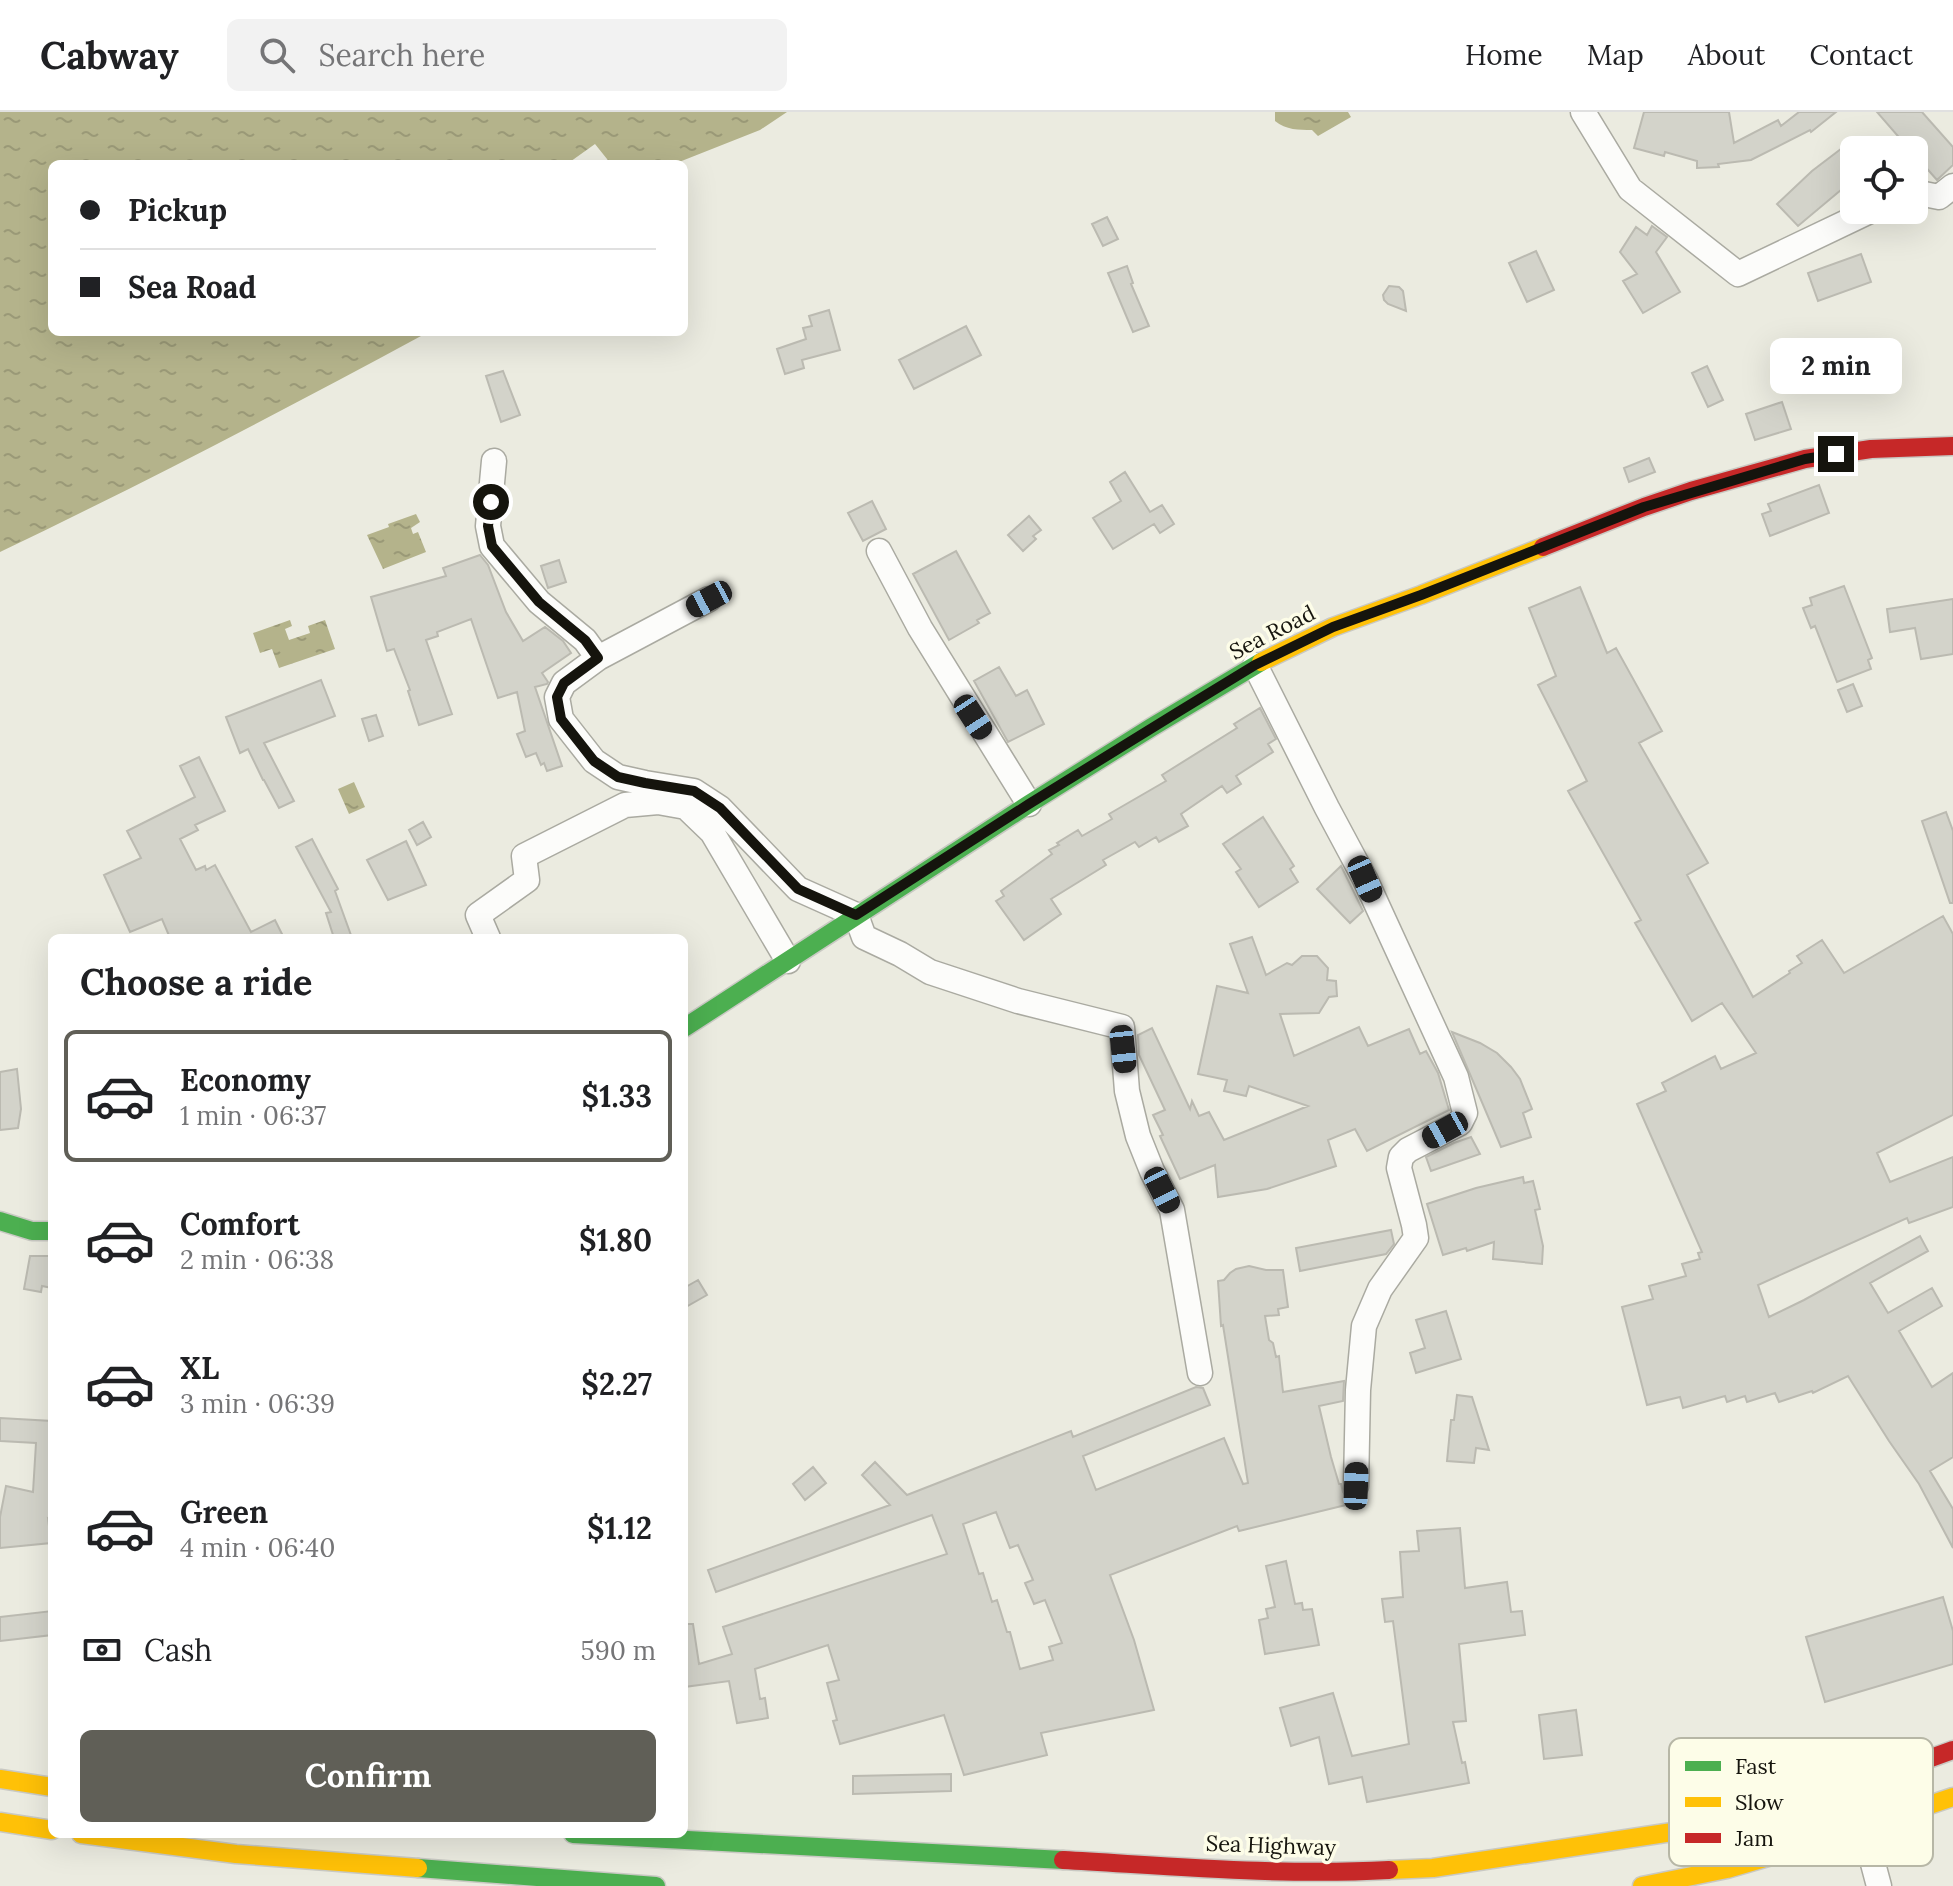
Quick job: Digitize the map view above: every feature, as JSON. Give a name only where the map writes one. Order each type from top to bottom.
[{"type":"highway","name":"Sea Road","points":[[688,1025],[1029,804],[1255,665],[1333,627],[1691,491],[1805,459],[1871,449],[1953,446]]},
{"type":"highway","points":[[0,1221],[32,1231],[48,1231]]},
{"type":"highway","name":"Sea Highway","points":[[1933,1757],[1953,1750]]},
{"type":"highway","points":[[0,1779],[48,1786]]},
{"type":"highway","points":[[1933,1803],[1953,1797]]},
{"type":"highway","points":[[0,1822],[48,1829]]},
{"type":"highway","name":"Sea Highway","points":[[647,1838],[1337,1873],[1433,1868],[1669,1832]]},
{"type":"highway","points":[[112,1838],[236,1854],[656,1886]]},
{"type":"highway","points":[[1642,1886],[1737,1866]]},
{"type":"street","points":[[1583,112],[1630,189],[1738,274],[1843,224]]},
{"type":"street","points":[[1928,195],[1939,197],[1953,186]]},
{"type":"street","points":[[494,461],[488,526],[492,546],[539,602],[585,640],[598,658]]},
{"type":"street","points":[[879,551],[920,628],[1029,804]]},
{"type":"street","points":[[709,599],[598,658],[564,683],[557,697],[561,719],[594,761],[618,777],[694,791],[720,808],[798,889],[856,915],[864,937],[930,972],[1018,1001],[1122,1027],[1127,1091],[1138,1136],[1172,1210],[1200,1373]]},
{"type":"street","points":[[1255,665],[1365,879],[1456,1077],[1465,1113],[1460,1123],[1408,1150],[1401,1157],[1399,1168],[1416,1238],[1380,1289],[1364,1326],[1358,1390],[1356,1486]]},
{"type":"street","points":[[486,934],[478,915],[527,880],[524,856],[625,805],[658,802],[686,807],[712,832],[788,961]]},
{"type":"street","points":[[1874,1866],[1879,1886]]},
{"type":"water","points":[[0,112],[787,112],[760,130],[684,160],[608,160],[595,144],[573,160],[48,160],[48,336],[421,336],[212,447],[0,552]]},
{"type":"water","points":[[1275,112],[1348,112],[1351,117],[1318,136],[1312,130],[1293,129],[1279,124],[1275,121]]},
{"type":"water","points":[[416,514],[420,522],[411,528],[413,534],[418,532],[426,552],[383,569],[367,535]]},
{"type":"water","points":[[290,620],[292,626],[285,629],[289,640],[310,633],[308,626],[325,620],[335,649],[279,668],[272,649],[260,653],[253,633]]},
{"type":"water","points":[[354,782],[365,807],[349,814],[338,789]]},
{"type":"building","points":[[1644,112],[1729,112],[1734,143],[1778,120],[1781,126],[1799,112],[1836,112],[1811,132],[1751,160],[1697,168],[1697,161],[1634,148]]},
{"type":"building","points":[[1877,112],[1922,112],[1953,147],[1953,165],[1937,180],[1928,170],[1928,136],[1898,136]]},
{"type":"building","points":[[1840,150],[1840,191],[1798,226],[1777,204]]},
{"type":"building","points":[[1107,217],[1118,239],[1103,246],[1092,224]]},
{"type":"building","points":[[1652,226],[1667,237],[1656,252],[1680,292],[1643,313],[1623,281],[1637,274],[1620,252],[1636,227],[1647,235]]},
{"type":"building","points":[[1536,251],[1554,290],[1527,302],[1509,263]]},
{"type":"building","points":[[1861,254],[1871,282],[1818,301],[1808,273]]},
{"type":"building","points":[[1127,266],[1131,284],[1149,326],[1133,332],[1108,273]]},
{"type":"building","points":[[1389,286],[1399,287],[1403,291],[1406,311],[1384,300],[1383,295]]},
{"type":"building","points":[[829,310],[840,350],[802,360],[804,368],[785,374],[777,349],[806,339],[803,328],[812,326],[809,316]]},
{"type":"building","points":[[966,326],[981,355],[914,389],[899,360]]},
{"type":"building","points":[[1707,366],[1723,400],[1708,407],[1692,373]]},
{"type":"building","points":[[503,371],[520,415],[501,422],[486,376]]},
{"type":"building","points":[[1782,402],[1791,429],[1755,440],[1746,414]]},
{"type":"building","points":[[1649,458],[1655,472],[1629,482],[1624,468]]},
{"type":"building","points":[[1125,472],[1150,512],[1162,505],[1174,524],[1160,533],[1154,524],[1113,549],[1093,518],[1121,501],[1110,482]]},
{"type":"building","points":[[1819,485],[1829,513],[1770,536],[1762,514],[1771,511],[1768,504]]},
{"type":"building","points":[[872,501],[886,529],[863,541],[848,513]]},
{"type":"building","points":[[1029,516],[1041,530],[1023,551],[1008,535]]},
{"type":"building","points":[[956,551],[990,613],[949,640],[913,574]]},
{"type":"building","points":[[480,555],[488,565],[506,612],[523,641],[545,627],[563,641],[571,653],[542,673],[547,684],[535,687],[562,766],[547,771],[536,753],[526,757],[517,734],[525,731],[517,692],[498,698],[471,619],[437,632],[438,636],[426,640],[452,714],[419,725],[394,649],[387,651],[371,597],[446,576],[443,568]]},
{"type":"building","points":[[559,560],[566,582],[548,588],[541,566]]},
{"type":"building","points":[[1844,586],[1872,658],[1868,660],[1871,669],[1837,682],[1815,626],[1811,628],[1803,608],[1812,605],[1810,598]]},
{"type":"building","points":[[1580,587],[1607,653],[1616,648],[1662,731],[1639,743],[1708,863],[1687,875],[1753,997],[1790,973],[1802,963],[1797,956],[1822,940],[1844,973],[1943,916],[1953,934],[1953,1115],[1877,1153],[1890,1182],[1953,1157],[1953,1207],[1909,1223],[1907,1218],[1758,1285],[1769,1317],[1920,1236],[1928,1251],[1870,1283],[1888,1313],[1932,1288],[1942,1306],[1899,1331],[1932,1387],[1953,1373],[1953,1457],[1930,1471],[1953,1509],[1953,1548],[1919,1484],[1848,1376],[1813,1393],[1779,1402],[1775,1393],[1747,1402],[1745,1396],[1727,1402],[1725,1396],[1683,1408],[1680,1397],[1647,1405],[1622,1307],[1653,1299],[1649,1286],[1686,1276],[1682,1264],[1700,1259],[1698,1253],[1702,1252],[1637,1104],[1666,1091],[1662,1083],[1715,1056],[1721,1069],[1756,1053],[1722,1003],[1692,1021],[1635,923],[1641,920],[1568,791],[1587,781],[1538,685],[1556,676],[1529,608]]},
{"type":"building","points":[[1953,599],[1953,654],[1921,659],[1915,628],[1890,632],[1887,609]]},
{"type":"building","points":[[999,667],[1016,696],[1027,690],[1044,724],[1008,742],[974,681]]},
{"type":"building","points":[[321,680],[335,716],[264,743],[294,801],[279,808],[248,749],[240,753],[226,717]]},
{"type":"building","points":[[1853,684],[1862,706],[1847,712],[1838,690]]},
{"type":"building","points":[[1260,708],[1276,739],[1268,744],[1273,752],[1236,776],[1241,784],[1227,793],[1222,786],[1181,814],[1188,826],[1159,842],[1156,837],[1139,847],[1135,842],[1103,860],[1106,865],[1051,899],[1061,914],[1024,940],[996,901],[1004,896],[1001,891],[1052,854],[1049,850],[1059,845],[1057,843],[1078,830],[1082,836],[1112,819],[1109,814],[1166,781],[1162,775],[1237,728],[1234,724]]},
{"type":"building","points":[[376,715],[383,736],[369,741],[362,719]]},
{"type":"building","points":[[199,757],[225,811],[195,825],[198,830],[180,839],[196,870],[205,866],[206,870],[215,865],[251,932],[275,920],[282,934],[168,934],[162,919],[130,932],[104,875],[141,858],[127,831],[195,797],[180,766]]},
{"type":"building","points":[[1946,812],[1953,831],[1953,903],[1950,903],[1922,821]]},
{"type":"building","points":[[1263,817],[1294,866],[1290,869],[1298,882],[1259,907],[1236,872],[1241,869],[1223,844]]},
{"type":"building","points":[[423,822],[431,837],[417,845],[409,830]]},
{"type":"building","points":[[312,839],[338,889],[335,891],[351,934],[333,934],[326,913],[331,912],[296,847]]},
{"type":"building","points":[[406,841],[426,885],[388,900],[367,860]]},
{"type":"building","points":[[1341,866],[1363,911],[1350,923],[1317,889]]},
{"type":"building","points":[[1252,937],[1266,975],[1287,963],[1292,965],[1302,956],[1317,956],[1328,968],[1327,980],[1336,981],[1337,996],[1329,997],[1319,1013],[1280,1014],[1294,1056],[1359,1027],[1368,1046],[1409,1029],[1420,1054],[1426,1051],[1438,1073],[1449,1110],[1367,1151],[1355,1129],[1328,1140],[1336,1166],[1267,1189],[1218,1197],[1215,1165],[1180,1179],[1153,1115],[1165,1110],[1139,1055],[1138,1035],[1152,1028],[1190,1109],[1192,1101],[1199,1116],[1209,1112],[1224,1140],[1308,1106],[1249,1086],[1246,1096],[1224,1091],[1227,1080],[1198,1074],[1217,986],[1248,993],[1230,944]]},
{"type":"building","points":[[1452,1032],[1497,1053],[1511,1067],[1520,1079],[1532,1109],[1523,1113],[1531,1137],[1501,1147]]},
{"type":"building","points":[[17,1069],[21,1109],[18,1128],[0,1130],[0,1072]]},
{"type":"building","points":[[1471,1137],[1480,1154],[1431,1171],[1426,1157]]},
{"type":"building","points":[[1523,1177],[1524,1183],[1533,1181],[1540,1209],[1535,1210],[1543,1246],[1542,1264],[1493,1259],[1494,1242],[1443,1255],[1427,1204]]},
{"type":"building","points":[[1391,1230],[1394,1244],[1386,1254],[1300,1271],[1296,1248]]},
{"type":"building","points":[[30,1256],[48,1256],[48,1287],[42,1286],[41,1292],[24,1289]]},
{"type":"building","points":[[1249,1266],[1283,1270],[1288,1307],[1278,1309],[1279,1315],[1265,1316],[1269,1340],[1273,1343],[1276,1357],[1279,1356],[1283,1392],[1344,1381],[1343,1401],[1319,1406],[1339,1484],[1350,1504],[1239,1531],[1237,1526],[1110,1575],[1134,1640],[1154,1710],[1041,1733],[1047,1755],[964,1775],[944,1715],[840,1744],[827,1683],[839,1680],[828,1645],[755,1669],[760,1699],[765,1698],[768,1718],[737,1723],[729,1681],[688,1686],[688,1624],[693,1624],[699,1664],[732,1654],[723,1627],[947,1554],[932,1515],[716,1592],[708,1570],[890,1505],[862,1475],[875,1462],[907,1495],[1071,1431],[1073,1437],[1196,1387],[1203,1388],[1210,1405],[1083,1456],[1096,1490],[1224,1438],[1243,1484],[1248,1483],[1221,1326],[1218,1281],[1224,1280],[1230,1273]],"holes":[[[996,1512],[1010,1548],[1018,1545],[1033,1580],[1025,1583],[1034,1604],[1045,1600],[1062,1643],[1049,1647],[1053,1660],[1020,1669],[1010,1632],[1007,1632],[997,1600],[992,1602],[983,1573],[979,1574],[963,1524]]]},
{"type":"building","points":[[698,1280],[707,1295],[688,1306],[688,1286]]},
{"type":"building","points":[[1446,1311],[1461,1359],[1416,1373],[1410,1353],[1425,1348],[1416,1320]]},
{"type":"building","points":[[1457,1395],[1472,1397],[1489,1450],[1476,1448],[1474,1463],[1447,1461]]},
{"type":"building","points":[[0,1418],[48,1421],[48,1543],[0,1548],[0,1517],[6,1486],[33,1492],[36,1443],[0,1441]]},
{"type":"building","points":[[813,1467],[826,1483],[805,1500],[793,1484]]},
{"type":"building","points":[[1460,1528],[1465,1588],[1507,1582],[1511,1612],[1522,1611],[1525,1635],[1459,1644],[1466,1721],[1453,1722],[1469,1783],[1367,1802],[1362,1777],[1329,1784],[1319,1737],[1291,1746],[1280,1708],[1333,1693],[1352,1756],[1409,1744],[1393,1621],[1385,1622],[1382,1599],[1403,1597],[1400,1552],[1419,1551],[1417,1531]]},
{"type":"building","points":[[1286,1561],[1295,1604],[1302,1603],[1303,1610],[1312,1609],[1319,1645],[1265,1654],[1259,1620],[1268,1618],[1266,1609],[1275,1607],[1266,1566]]},
{"type":"building","points":[[1943,1597],[1953,1631],[1953,1664],[1825,1702],[1806,1637]]},
{"type":"building","points":[[48,1611],[48,1635],[0,1641],[0,1617]]},
{"type":"building","points":[[1576,1710],[1582,1755],[1544,1759],[1539,1715]]},
{"type":"building","points":[[951,1774],[951,1791],[853,1794],[853,1776]]},
{"type":"traffic: fast","points":[[688,1025],[1029,804],[1261,662]]},
{"type":"traffic: fast","points":[[0,1221],[32,1231],[48,1231]]},
{"type":"traffic: fast","points":[[648,1838],[1063,1860]]},
{"type":"traffic: fast","points":[[418,1868],[656,1886]]},
{"type":"traffic: slow","points":[[1261,662],[1333,627],[1543,547]]},
{"type":"traffic: slow","points":[[0,1779],[48,1786]]},
{"type":"traffic: slow","points":[[1933,1804],[1953,1797]]},
{"type":"traffic: slow","points":[[0,1822],[48,1829]]},
{"type":"traffic: slow","points":[[1389,1870],[1433,1868],[1669,1832]]},
{"type":"traffic: slow","points":[[112,1838],[236,1854],[418,1868]]},
{"type":"traffic: slow","points":[[1642,1886],[1737,1866]]},
{"type":"traffic: jam","points":[[1543,547],[1691,491],[1805,459],[1871,449],[1953,446]]},
{"type":"traffic: jam","points":[[1933,1757],[1953,1750]]},
{"type":"traffic: jam","points":[[1063,1860],[1266,1871],[1389,1870]]},
{"type":"route","points":[[491,502],[488,526],[492,546],[539,602],[585,640],[598,658],[564,683],[557,697],[561,719],[594,761],[618,777],[694,791],[720,808],[798,889],[856,915],[1255,665],[1333,627],[1644,507],[1805,459],[1836,454]]}]
